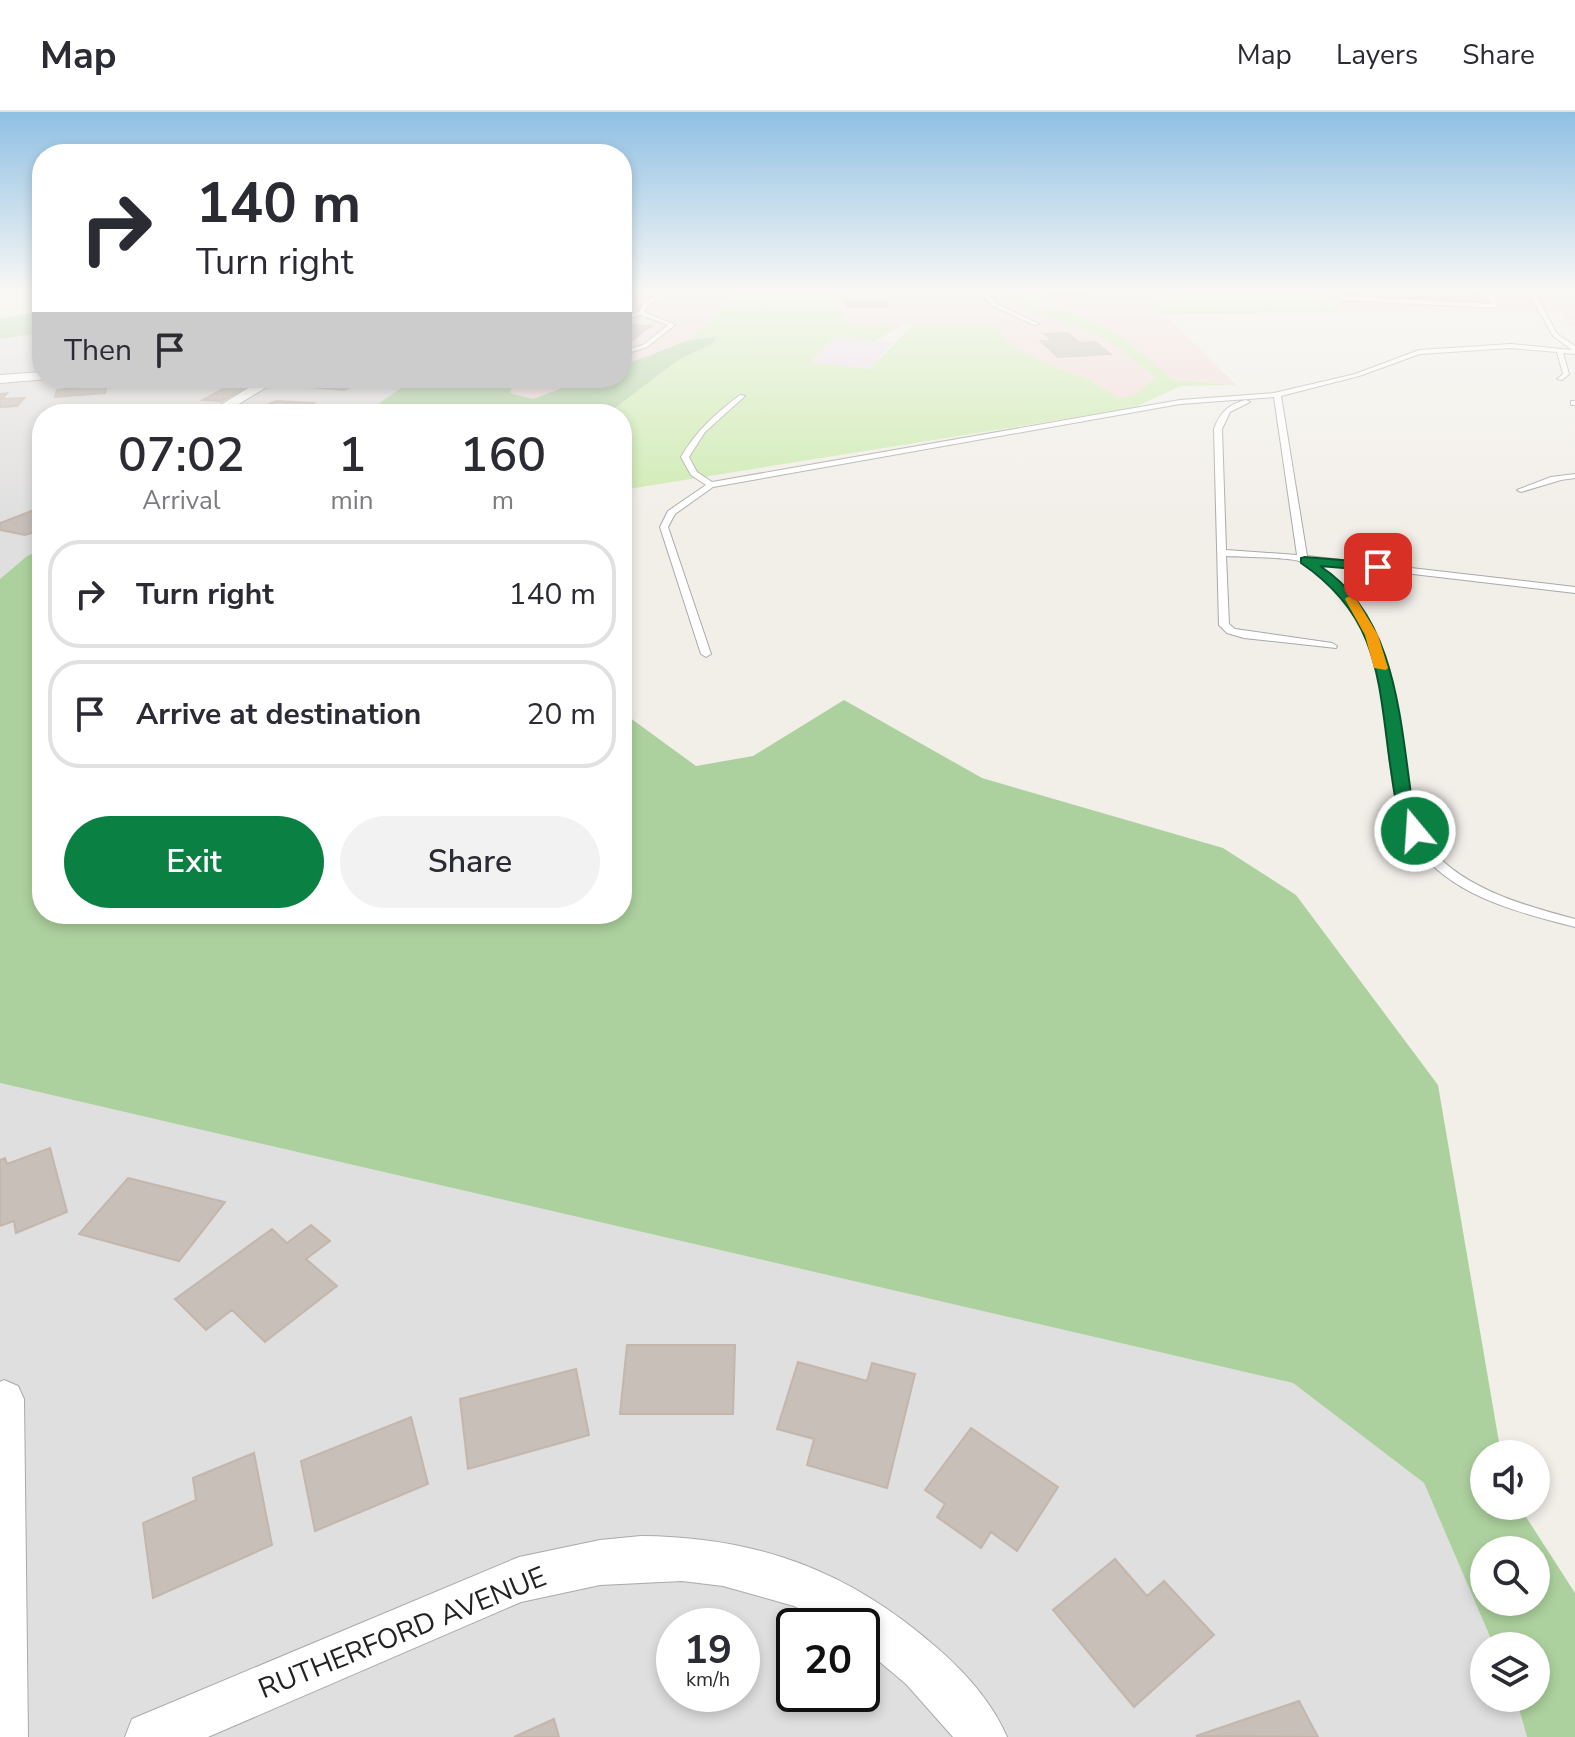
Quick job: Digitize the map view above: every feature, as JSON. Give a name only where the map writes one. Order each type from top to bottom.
[{"type":"street","points":[[0,379],[32,377]]},
{"type":"street","points":[[230,404],[258,388]]},
{"type":"street","points":[[3,1737],[4,1399]]},
{"type":"street","name":"RUTHERFORD AVENUE","points":[[150,1737],[519,1580],[563,1566],[642,1557],[698,1559],[770,1573],[841,1604],[913,1656],[972,1720],[982,1737]]},
{"type":"lane","points":[[1332,646],[1231,631],[1224,625],[1218,429],[1221,417],[1232,405],[1379,367]]},
{"type":"lane","points":[[1560,379],[1566,374],[1564,367]]},
{"type":"lane","points":[[706,654],[664,527],[671,513],[711,485],[1180,402],[1277,395]]},
{"type":"lane","points":[[1277,395],[1299,542],[1305,561],[1326,575],[1355,603],[1372,635],[1385,681],[1405,814],[1424,849],[1472,888],[1522,910],[1575,923]]},
{"type":"lane","points":[[711,485],[694,473],[685,457],[693,441],[711,421],[742,396]]},
{"type":"lane","points":[[1521,490],[1535,487],[1544,480],[1575,476]]},
{"type":"lane","points":[[1224,553],[1305,561],[1326,560],[1575,590]]},
{"type":"shaded area","points":[[0,367],[32,367],[32,388],[401,388],[378,404],[32,404],[32,554],[0,579]]},
{"type":"shaded area","points":[[1054,367],[1143,367],[1156,377],[1134,396],[1119,398],[1084,377]]},
{"type":"shaded area","points":[[1157,367],[1218,367],[1236,385],[1173,380]]},
{"type":"shaded area","points":[[512,388],[562,388],[533,399],[510,393]]},
{"type":"shaded area","points":[[0,1083],[1293,1383],[1424,1483],[1470,1590],[1470,1616],[1481,1616],[1488,1632],[1470,1632],[1470,1712],[1520,1712],[1527,1737],[0,1737]]},
{"type":"green space","points":[[632,367],[669,367],[620,404],[378,404],[401,388],[512,388],[510,393],[533,399],[562,388],[632,388]]},
{"type":"green space","points":[[669,367],[1054,367],[1084,377],[1119,398],[1134,396],[1156,377],[1143,367],[1157,367],[1173,380],[1236,385],[1181,386],[1133,408],[632,488],[632,404],[620,404]]},
{"type":"green space","points":[[32,554],[32,924],[632,924],[632,719],[696,766],[753,756],[844,700],[982,778],[1223,848],[1296,895],[1438,1085],[1499,1440],[1470,1440],[1470,1520],[1528,1520],[1538,1536],[1470,1536],[1470,1590],[1424,1483],[1293,1383],[0,1083],[0,579]]},
{"type":"green space","points":[[1550,1554],[1575,1593],[1575,1737],[1527,1737],[1520,1712],[1550,1712],[1550,1632],[1488,1632],[1481,1616],[1550,1616]]},
{"type":"building","points":[[106,388],[105,393],[55,397],[57,390]]},
{"type":"building","points":[[225,388],[245,388],[221,401],[203,400]]},
{"type":"building","points":[[7,393],[2,399],[24,398],[17,406],[0,407],[0,394]]},
{"type":"building","points":[[276,401],[314,403],[313,404],[269,404]]},
{"type":"building","points":[[32,511],[32,533],[25,535],[0,530],[0,523]]},
{"type":"building","points":[[50,1148],[67,1212],[16,1233],[14,1221],[0,1226],[0,1160],[5,1158],[7,1164]]},
{"type":"building","points":[[128,1178],[225,1202],[179,1261],[79,1234]]},
{"type":"building","points":[[311,1225],[330,1241],[306,1259],[337,1286],[265,1342],[232,1310],[206,1330],[175,1299],[272,1229],[287,1243]]},
{"type":"building","points":[[627,1345],[735,1345],[733,1414],[620,1414]]},
{"type":"building","points":[[798,1362],[867,1381],[872,1363],[915,1374],[887,1488],[807,1465],[814,1439],[777,1429]]},
{"type":"building","points":[[576,1369],[589,1435],[468,1469],[460,1399]]},
{"type":"building","points":[[411,1417],[428,1484],[315,1531],[301,1461]]},
{"type":"building","points":[[971,1428],[1058,1487],[1017,1551],[991,1532],[981,1548],[937,1517],[945,1504],[925,1490]]},
{"type":"building","points":[[254,1453],[272,1545],[153,1598],[143,1523],[196,1500],[193,1478]]},
{"type":"building","points":[[1115,1559],[1147,1596],[1164,1581],[1214,1635],[1134,1707],[1053,1610]]},
{"type":"building","points":[[1299,1701],[1318,1737],[1196,1736]]},
{"type":"building","points":[[554,1719],[559,1737],[514,1737]]},
{"type":"slow traffic","points":[[1351,599],[1372,635],[1381,668]]},
{"type":"route","points":[[1378,567],[1326,560],[1305,561],[1326,575],[1355,603],[1372,635],[1385,681],[1405,814],[1415,831]]}]
